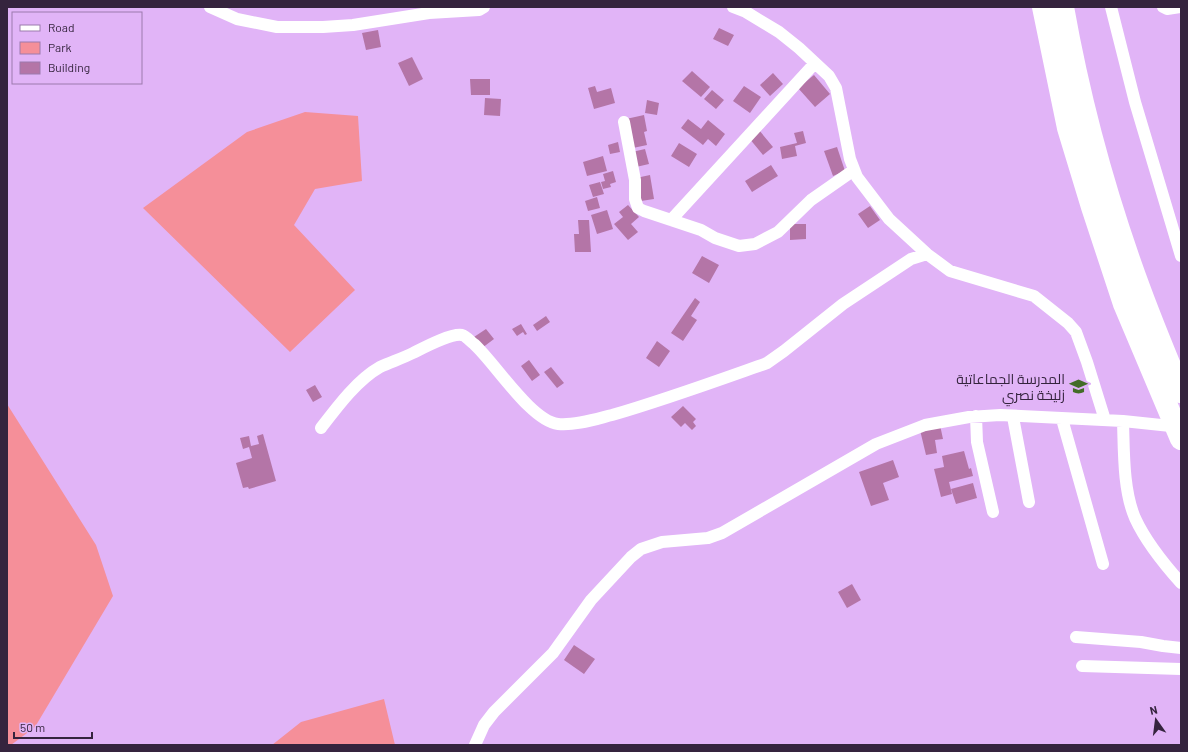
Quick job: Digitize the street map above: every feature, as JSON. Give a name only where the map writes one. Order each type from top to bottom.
[{"type":"highway","points":[[1043,7],[1068,128],[1092,207],[1124,304],[1181,439]]},
{"type":"highway","points":[[1064,7],[1070,49],[1105,184],[1135,276],[1181,392]]},
{"type":"street","points":[[210,7],[237,19],[277,27],[323,27],[361,24],[429,13],[479,10],[484,7]]},
{"type":"street","points":[[733,7],[746,12],[779,32],[799,48],[829,76],[836,88],[840,102],[845,136],[856,177],[889,219],[927,254],[950,271],[1034,296],[1068,323],[1076,332],[1105,420]]},
{"type":"street","points":[[1111,7],[1135,102],[1181,256]]},
{"type":"street","points":[[1163,7],[1167,9],[1180,7]]},
{"type":"street","points":[[671,220],[815,63]]},
{"type":"street","points":[[624,122],[635,180],[636,204],[638,208],[701,230],[715,238],[739,246],[755,244],[778,232],[811,200],[854,170]]},
{"type":"street","points":[[321,428],[340,402],[371,373],[380,367],[425,347],[459,335],[467,338],[483,352],[522,399],[535,412],[551,422],[564,425],[576,423],[644,406],[767,363],[842,304],[911,259],[927,254]]},
{"type":"street","points":[[474,745],[484,725],[494,712],[553,653],[591,600],[631,557],[641,550],[662,542],[708,538],[722,533],[876,444],[925,425],[976,416],[1000,415],[1013,417],[1125,421],[1181,427]]},
{"type":"street","points":[[976,416],[977,442],[993,512]]},
{"type":"street","points":[[1013,417],[1029,502]]},
{"type":"street","points":[[1062,419],[1103,564]]},
{"type":"street","points":[[1125,421],[1127,488],[1135,518],[1154,551],[1181,583]]},
{"type":"street","points":[[1076,638],[1141,642],[1181,648]]},
{"type":"street","points":[[1082,666],[1181,669]]},
{"type":"green space","points":[[305,112],[358,116],[362,181],[315,189],[294,225],[355,290],[290,352],[143,208],[247,132]]},
{"type":"green space","points":[[7,404],[96,545],[113,596],[35,727],[11,745],[7,745]]},
{"type":"green space","points":[[384,699],[395,745],[272,745],[301,722]]},
{"type":"building","points":[[719,28],[734,35],[728,46],[713,39]]},
{"type":"building","points":[[378,30],[381,47],[366,50],[362,33]]},
{"type":"building","points":[[412,57],[423,79],[409,86],[398,63]]},
{"type":"building","points":[[692,71],[710,87],[701,97],[682,81]]},
{"type":"building","points":[[773,73],[783,84],[770,96],[760,85]]},
{"type":"building","points":[[814,75],[830,94],[815,107],[798,88]]},
{"type":"building","points":[[470,79],[490,79],[490,95],[471,95]]},
{"type":"building","points":[[595,86],[597,92],[611,88],[615,103],[594,109],[588,88]]},
{"type":"building","points":[[744,86],[761,97],[750,113],[733,101]]},
{"type":"building","points":[[712,90],[724,100],[716,109],[704,99]]},
{"type":"building","points":[[485,98],[501,99],[500,116],[484,115]]},
{"type":"building","points":[[647,100],[659,103],[657,115],[645,113]]},
{"type":"building","points":[[644,115],[647,131],[644,132],[647,145],[633,148],[626,119]]},
{"type":"building","points":[[688,119],[701,129],[708,120],[725,134],[716,146],[708,139],[703,145],[681,128]]},
{"type":"building","points":[[759,130],[773,147],[763,155],[749,138]]},
{"type":"building","points":[[803,131],[806,143],[795,146],[797,156],[782,159],[780,147],[797,143],[794,133]]},
{"type":"building","points":[[618,142],[620,152],[610,154],[608,145]]},
{"type":"building","points":[[679,143],[697,154],[689,167],[671,156]]},
{"type":"building","points":[[837,147],[845,171],[833,176],[824,151]]},
{"type":"building","points":[[645,149],[649,164],[636,167],[632,152]]},
{"type":"building","points":[[603,156],[607,171],[587,176],[583,162]]},
{"type":"building","points":[[771,165],[778,176],[752,192],[745,181]]},
{"type":"building","points":[[613,171],[616,182],[610,184],[611,187],[603,189],[601,182],[605,181],[603,174]]},
{"type":"building","points":[[650,175],[654,199],[641,201],[636,178]]},
{"type":"building","points":[[600,182],[604,194],[593,197],[589,185]]},
{"type":"building","points":[[597,197],[600,208],[588,211],[585,201]]},
{"type":"building","points":[[628,205],[639,217],[631,224],[638,232],[628,240],[614,224],[623,217],[619,212]]},
{"type":"building","points":[[870,206],[880,220],[868,228],[858,214]]},
{"type":"building","points":[[607,210],[613,229],[597,234],[591,215]]},
{"type":"building","points":[[578,220],[589,220],[591,252],[575,252],[574,234],[579,234]]},
{"type":"building","points":[[790,224],[806,224],[806,239],[790,240]]},
{"type":"building","points":[[702,256],[719,265],[709,283],[692,273]]},
{"type":"building","points":[[695,298],[700,302],[691,316],[697,320],[683,341],[671,333]]},
{"type":"building","points":[[546,316],[550,322],[537,331],[533,325]]},
{"type":"building","points":[[521,324],[527,334],[525,335],[523,332],[517,336],[512,329]]},
{"type":"building","points":[[486,329],[494,339],[482,348],[474,337]]},
{"type":"building","points":[[657,341],[670,351],[659,367],[646,358]]},
{"type":"building","points":[[529,360],[540,375],[532,381],[521,366]]},
{"type":"building","points":[[551,367],[564,383],[557,388],[544,372]]},
{"type":"building","points":[[315,385],[322,397],[313,402],[306,390]]},
{"type":"building","points":[[683,406],[696,419],[693,422],[696,426],[692,430],[685,423],[681,427],[671,417]]},
{"type":"building","points":[[940,425],[943,439],[935,440],[937,453],[926,455],[920,430]]},
{"type":"building","points":[[263,434],[276,481],[249,489],[248,487],[243,488],[236,463],[252,458],[249,447],[243,449],[240,438],[249,436],[251,446],[259,444],[257,436]]},
{"type":"building","points":[[964,451],[969,469],[971,468],[973,476],[949,482],[952,494],[941,497],[934,469],[944,467],[942,456]]},
{"type":"building","points":[[893,460],[899,477],[883,483],[889,500],[871,506],[859,472]]},
{"type":"building","points":[[973,483],[977,498],[956,504],[951,489]]},
{"type":"building","points":[[852,584],[861,600],[847,608],[838,592]]},
{"type":"building","points":[[574,645],[595,659],[584,674],[564,660]]},
{"type":"place","name":"المدرسة الجماعاتية زليخة نصري","points":[[1078,386]]}]
